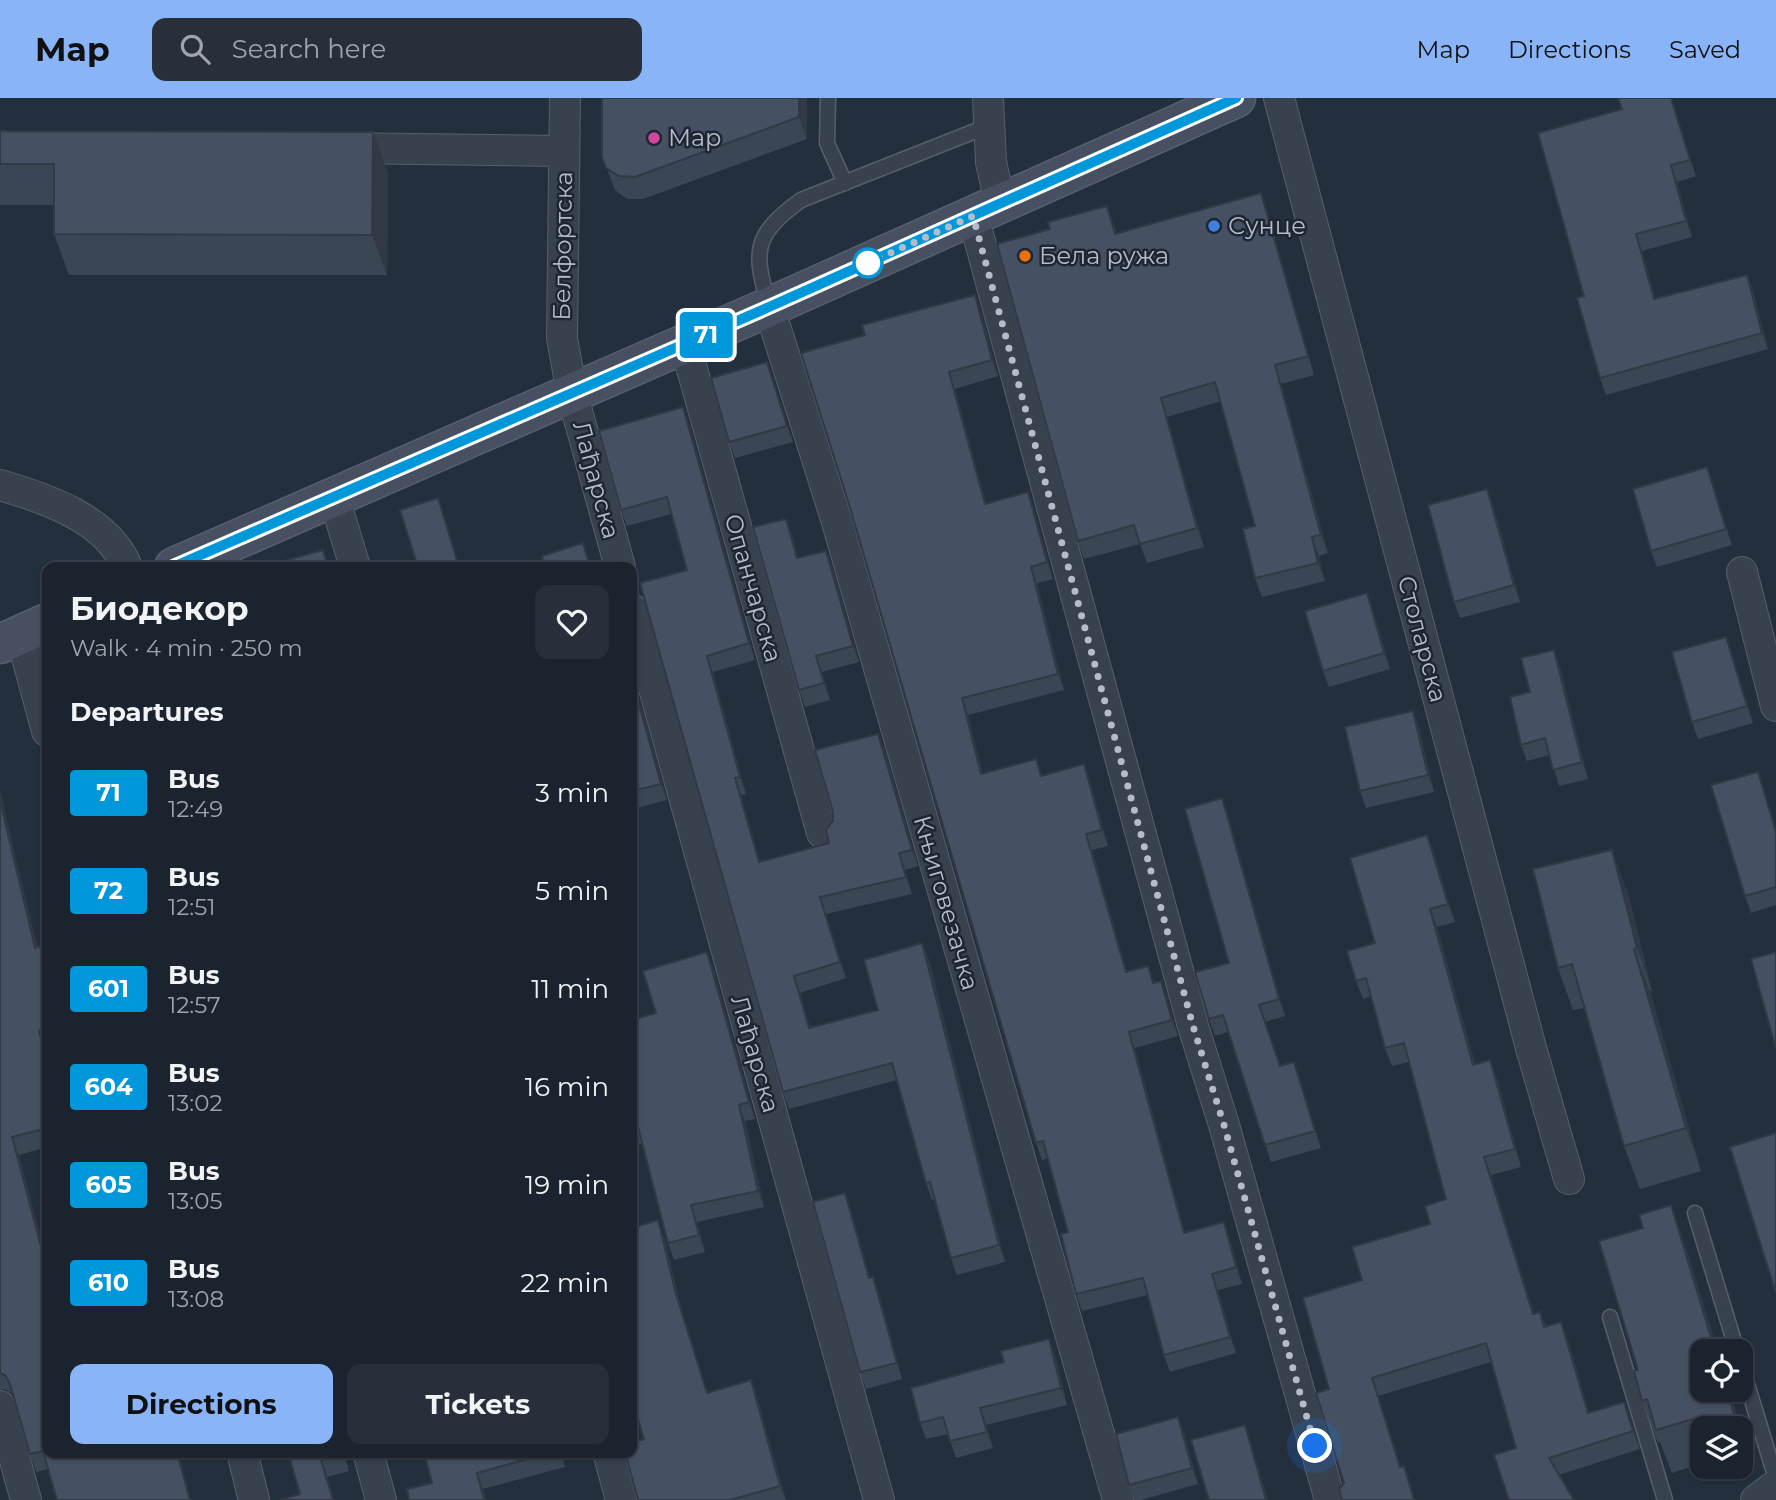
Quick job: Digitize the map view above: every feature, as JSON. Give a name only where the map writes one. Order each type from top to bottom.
[{"type":"main road","points":[[185,562],[769,307],[1236,98]]},
{"type":"street","name":"Белфортска","points":[[565,98],[562,338],[572,393]]},
{"type":"street","name":"Столарска","points":[[1279,98],[1513,981],[1569,1179]]},
{"type":"street","points":[[988,112],[992,169],[986,210],[1193,1026],[1228,1138],[1330,1500]]},
{"type":"street","points":[[317,148],[564,150]]},
{"type":"street","name":"Књиговезачка","points":[[769,307],[837,522],[1118,1500]]},
{"type":"street","name":"Опанчарска","points":[[685,344],[822,833]]},
{"type":"street","name":"Лађарска","points":[[572,393],[619,562]]},
{"type":"street","points":[[0,485],[67,510],[101,533],[123,562]]},
{"type":"street","points":[[334,497],[354,562]]},
{"type":"street","points":[[1742,572],[1776,706]]},
{"type":"street","name":"Лађарска","points":[[637,627],[879,1500]]},
{"type":"street","points":[[23,634],[42,711]]},
{"type":"street","points":[[0,1406],[26,1500]]},
{"type":"street","points":[[244,1458],[254,1500]]},
{"type":"street","points":[[370,1458],[380,1500]]},
{"type":"street","points":[[610,1458],[621,1500]]},
{"type":"lane","points":[[828,98],[827,142],[845,183]]},
{"type":"lane","points":[[769,307],[758,267],[760,245],[768,228],[801,200],[845,183],[988,112]]},
{"type":"lane","points":[[1695,1213],[1733,1339]]},
{"type":"lane","points":[[1610,1317],[1665,1500]]},
{"type":"lane","points":[[1748,1402],[1766,1492]]},
{"type":"building","points":[[602,98],[799,98],[799,117],[635,177],[619,176],[606,168],[602,157]]},
{"type":"building","points":[[1618,98],[1671,98],[1690,160],[1671,165],[1686,221],[1636,234],[1654,299],[1747,275],[1762,333],[1600,378],[1577,298],[1584,296],[1538,133],[1622,109]]},
{"type":"building","points":[[0,131],[373,132],[372,235],[54,234],[54,164],[0,164]]},
{"type":"building","points":[[1261,193],[1308,356],[1275,365],[1321,535],[1312,537],[1318,563],[1255,578],[1243,529],[1255,526],[1215,382],[1161,398],[1197,528],[1140,544],[1134,525],[1078,541],[997,244],[1050,229],[1048,222],[1107,206],[1115,234]]},
{"type":"building","points":[[975,295],[992,360],[949,372],[985,504],[1028,492],[1047,562],[1031,567],[1058,674],[962,698],[981,774],[1036,759],[1041,776],[1084,764],[1102,830],[1086,834],[1126,972],[1148,966],[1153,983],[1161,981],[1172,1020],[1129,1032],[1184,1233],[1224,1222],[1236,1267],[1212,1274],[1230,1337],[1164,1355],[1143,1278],[1076,1294],[1061,1234],[1068,1232],[1043,1141],[1036,1143],[848,501],[801,353],[865,335],[862,325]]},
{"type":"building","points":[[767,362],[787,426],[729,442],[711,378]]},
{"type":"building","points":[[683,407],[749,643],[707,656],[740,777],[735,778],[759,862],[829,843],[826,830],[833,821],[833,812],[815,750],[878,734],[912,850],[899,853],[906,877],[820,897],[840,962],[794,976],[809,1028],[878,1010],[864,960],[922,943],[999,1245],[951,1258],[930,1182],[926,1183],[892,1063],[783,1092],[640,583],[687,570],[667,497],[621,510],[599,431]]},
{"type":"building","points":[[1707,467],[1726,529],[1651,551],[1633,489]]},
{"type":"building","points":[[1487,489],[1514,585],[1454,602],[1428,505]]},
{"type":"building","points":[[438,498],[457,562],[416,562],[400,510]]},
{"type":"building","points":[[786,519],[797,558],[826,551],[853,646],[816,656],[824,683],[799,690],[753,527]]},
{"type":"building","points":[[583,543],[589,562],[540,562],[543,561],[542,556]]},
{"type":"building","points":[[323,550],[327,562],[281,562]]},
{"type":"building","points":[[1367,593],[1384,653],[1323,671],[1305,611]]},
{"type":"building","points":[[1726,637],[1747,706],[1692,722],[1672,652]]},
{"type":"building","points":[[1554,650],[1582,762],[1553,770],[1545,738],[1521,745],[1510,697],[1530,692],[1521,658]]},
{"type":"building","points":[[637,697],[661,784],[637,790]]},
{"type":"building","points":[[1413,711],[1428,775],[1360,791],[1345,727]]},
{"type":"building","points":[[1758,772],[1776,832],[1776,887],[1745,896],[1711,785]]},
{"type":"building","points":[[1222,798],[1279,999],[1259,1005],[1280,1066],[1294,1062],[1315,1131],[1265,1145],[1223,1015],[1209,1019],[1195,972],[1229,963],[1185,809]]},
{"type":"building","points":[[0,800],[35,948],[40,946],[42,953],[42,1030],[39,1031],[42,1042],[42,1129],[12,1137],[42,1250],[42,1451],[30,1454],[10,1384],[5,1375],[0,1373]]},
{"type":"building","points":[[1427,835],[1448,904],[1430,909],[1473,1065],[1490,1060],[1515,1149],[1484,1157],[1533,1314],[1540,1312],[1544,1327],[1561,1322],[1588,1413],[1624,1402],[1633,1431],[1549,1458],[1574,1500],[1509,1500],[1494,1455],[1516,1448],[1486,1343],[1372,1378],[1400,1467],[1404,1466],[1414,1500],[1342,1500],[1339,1489],[1344,1483],[1316,1393],[1329,1389],[1303,1298],[1362,1280],[1352,1247],[1430,1224],[1425,1206],[1446,1199],[1404,1043],[1385,1048],[1366,978],[1356,981],[1347,951],[1375,943],[1350,858]]},
{"type":"building","points":[[1612,850],[1637,948],[1634,949],[1686,1128],[1624,1146],[1572,964],[1558,968],[1533,869]]},
{"type":"building","points":[[707,952],[749,1102],[739,1105],[758,1191],[691,1205],[699,1235],[668,1243],[637,1127],[637,1019],[656,1013],[643,971]]},
{"type":"building","points":[[1776,952],[1776,1049],[1751,959]]},
{"type":"building","points":[[1776,1133],[1776,1293],[1730,1147]]},
{"type":"building","points":[[845,1193],[869,1278],[873,1277],[897,1363],[860,1372],[813,1202]]},
{"type":"building","points":[[1671,1205],[1711,1339],[1690,1339],[1690,1402],[1730,1402],[1735,1416],[1690,1416],[1690,1420],[1656,1430],[1647,1399],[1642,1401],[1634,1371],[1638,1370],[1599,1241],[1643,1228],[1639,1215]]},
{"type":"building","points":[[658,1220],[676,1294],[707,1393],[751,1380],[780,1486],[730,1500],[638,1500],[627,1458],[637,1458],[637,1441],[644,1439],[637,1415],[637,1226]]},
{"type":"building","points":[[1049,1339],[1061,1388],[980,1408],[987,1432],[950,1441],[943,1417],[920,1423],[911,1388],[1004,1362],[1001,1351]]},
{"type":"building","points":[[1178,1417],[1192,1468],[1129,1485],[1116,1434]]},
{"type":"building","points":[[1245,1425],[1266,1500],[1209,1500],[1191,1440]]},
{"type":"building","points":[[45,1458],[179,1458],[190,1500],[57,1500]]},
{"type":"building","points":[[290,1458],[328,1458],[321,1460],[333,1500],[280,1500],[300,1494]]},
{"type":"building","points":[[426,1458],[531,1458],[477,1473],[484,1500],[409,1500],[407,1489],[432,1483]]},
{"type":"bus line","name":"71","points":[[184,562],[769,307],[1236,98]]},
{"type":"place","name":"Мар","points":[[654,138]]},
{"type":"place","name":"Сунце","points":[[1214,226]]},
{"type":"place","name":"Бела ружа","points":[[1025,256]]},
{"type":"route","points":[[868,263],[973,216],[1193,1026],[1224,1125],[1315,1446]]}]
